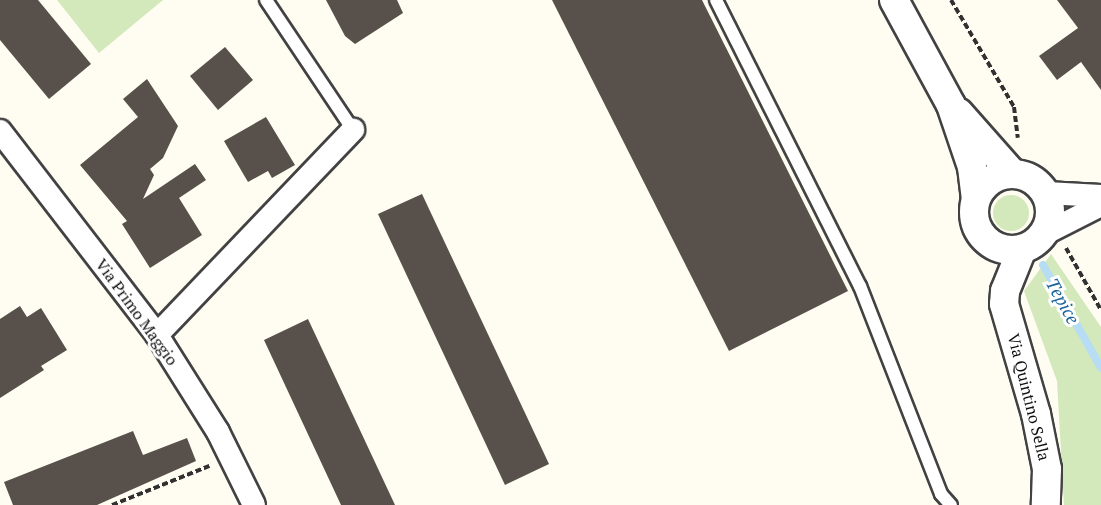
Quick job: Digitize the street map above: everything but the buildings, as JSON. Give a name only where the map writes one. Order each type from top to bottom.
[{"type":"street","points":[[894,0],[951,105],[972,167],[976,198],[975,221],[987,242],[1009,250],[1043,242],[1101,205]]},
{"type":"street","points":[[951,105],[1017,174]]},
{"type":"street","points":[[157,334],[353,130]]},
{"type":"street","name":"Via Primo Maggio","points":[[0,131],[157,334],[231,457],[254,505]]},
{"type":"street","points":[[976,198],[992,179],[1017,174],[1033,179],[1046,193],[1051,209],[1043,242]]},
{"type":"street","points":[[1046,193],[1101,196]]},
{"type":"street","name":"Via Quintino Sella","points":[[987,242],[1005,291],[1004,304],[1045,458],[1046,505]]},
{"type":"street","name":"Via Quintino Sella","points":[[1005,291],[1043,242]]},
{"type":"lane","points":[[266,0],[353,130]]},
{"type":"lane","points":[[716,0],[860,286],[941,494],[951,505]]},
{"type":"path","points":[[951,0],[1014,107],[1017,174]]},
{"type":"path","points":[[1043,242],[1101,310]]},
{"type":"path","points":[[112,505],[231,457]]},
{"type":"green space","points":[[57,0],[163,0],[99,53]]},
{"type":"green space","points":[[1011,195],[1024,200],[1029,213],[1024,226],[1011,231],[998,226],[993,213],[998,200]]},
{"type":"green space","points":[[1051,254],[1101,327],[1101,505],[1064,505],[1057,381],[1024,291]]},
{"type":"waterway","name":"Tepice","points":[[1043,265],[1101,368]]}]
